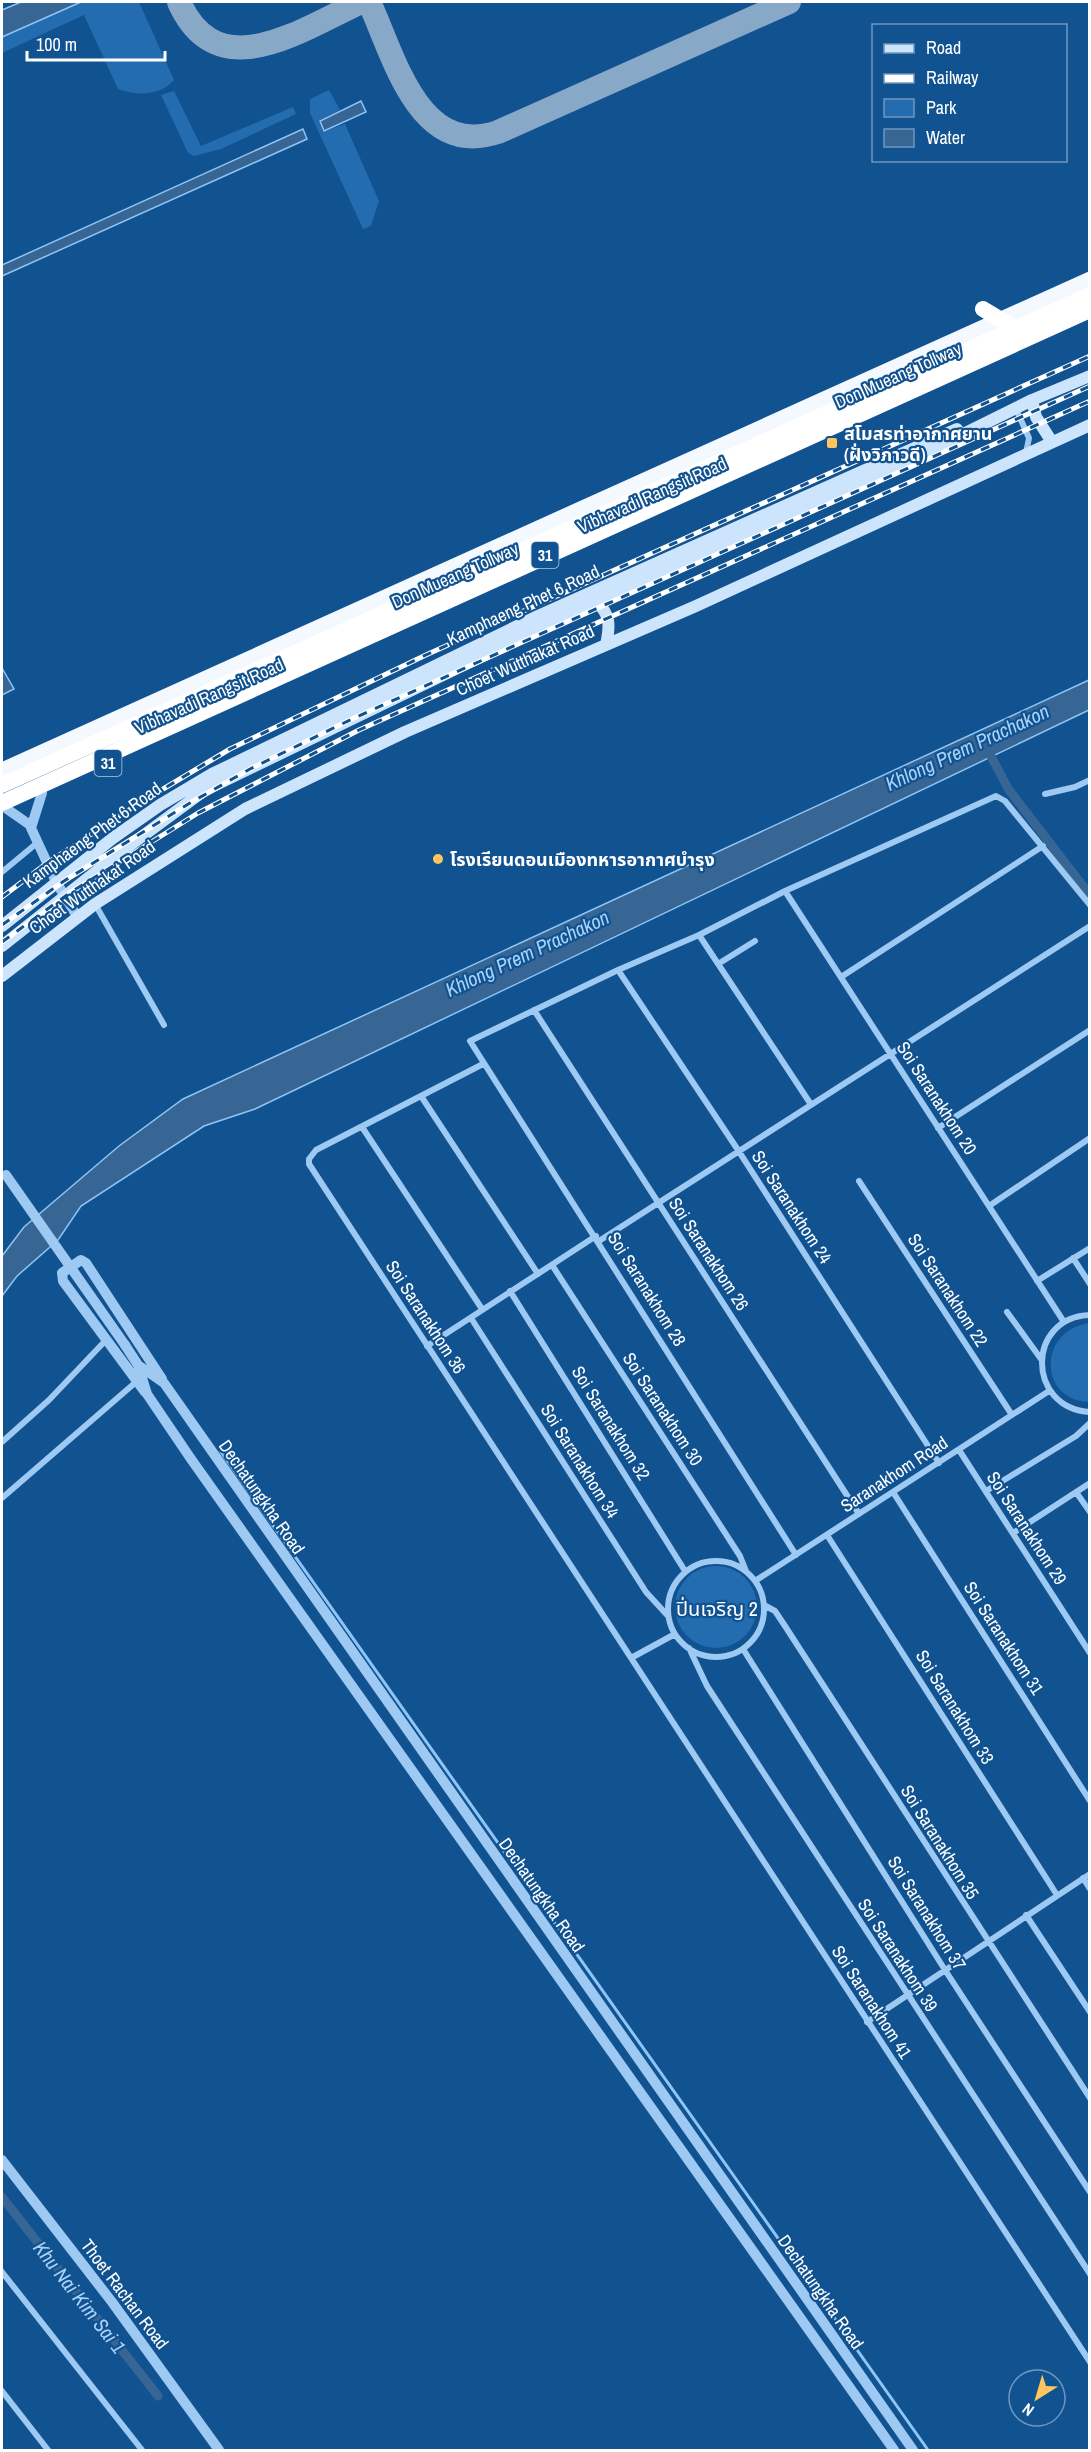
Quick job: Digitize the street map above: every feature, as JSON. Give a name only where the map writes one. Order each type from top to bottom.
[{"type":"highway","name":"Vibhavadi Rangsit Road","points":[[2,770],[1089,279]]},
{"type":"highway","name":"Don Mueang Tollway","points":[[2,770],[1089,295]]},
{"type":"highway","points":[[983,309],[1001,322],[1041,338],[1064,334],[1089,321]]},
{"type":"highway","name":"Don Mueang Tollway","points":[[3,808],[1089,310]]},
{"type":"highway","name":"Vibhavadi Rangsit Road","points":[[3,808],[42,793],[1089,321]]},
{"type":"main road","name":"Kamphaeng Phet 6 Road","points":[[2,926],[56,882],[160,805],[243,758],[538,616],[1089,371]]},
{"type":"main road","name":"Kamphaeng Phet 6 Road","points":[[2,946],[64,895],[205,790],[596,601],[909,461],[1016,410],[1032,400],[1089,376]]},
{"type":"main road","points":[[1032,400],[1036,417],[1052,442]]},
{"type":"main road","name":"Choet Wutthakat Road","points":[[2,976],[77,916],[191,840],[245,809],[405,732],[696,606],[1089,425]]},
{"type":"main road","points":[[596,601],[609,620],[606,645]]},
{"type":"street","points":[[1016,410],[1029,438],[1026,454]]},
{"type":"street","points":[[1045,794],[1075,787],[1089,780]]},
{"type":"street","points":[[3,808],[30,826],[42,793]]},
{"type":"street","points":[[534,1010],[699,935],[785,891],[996,796],[1005,801],[1089,905]]},
{"type":"street","name":"Kamphaeng Phet 6 Road","points":[[30,826],[56,882],[77,916]]},
{"type":"street","points":[[2,872],[36,841]]},
{"type":"street","points":[[841,977],[1043,846]]},
{"type":"street","name":"Soi Saranakhom 20","points":[[785,891],[1064,1322]]},
{"type":"street","points":[[95,904],[164,1025]]},
{"type":"street","points":[[427,1346],[510,1291],[657,1202],[1089,926]]},
{"type":"street","points":[[699,935],[810,1103]]},
{"type":"street","points":[[718,964],[755,941]]},
{"type":"street","name":"Soi Saranakhom 24","points":[[618,970],[738,1150],[939,1462]]},
{"type":"street","name":"Soi Saranakhom 28","points":[[534,1010],[470,1041],[796,1555]]},
{"type":"street","name":"Soi Saranakhom 26","points":[[534,1010],[859,1514]]},
{"type":"street","points":[[938,1128],[1089,1030]]},
{"type":"street","name":"Soi Saranakhom 36","points":[[483,1064],[312,1153],[309,1164],[631,1658]]},
{"type":"street","points":[[422,1096],[538,1274]]},
{"type":"street","points":[[362,1127],[482,1309]]},
{"type":"street","points":[[989,1206],[1089,1138]]},
{"type":"street","name":"Dechatungkha Road","points":[[4,1171],[138,1365],[147,1394],[894,2451]]},
{"type":"street","name":"Soi Saranakhom 22","points":[[859,1181],[1012,1415]]},
{"type":"street","points":[[1037,1281],[1089,1248]]},
{"type":"street","points":[[1073,1258],[1089,1284]]},
{"type":"street","points":[[147,1394],[136,1382],[61,1276],[81,1260],[86,1263],[164,1383]]},
{"type":"street","name":"Soi Saranakhom 30","points":[[552,1265],[740,1556],[746,1571]]},
{"type":"street","name":"Soi Saranakhom 32","points":[[510,1291],[685,1571]]},
{"type":"street","points":[[1007,1312],[1041,1359]]},
{"type":"street","points":[[1089,1315],[1079,1315],[1052,1331],[1044,1344],[1041,1359],[1042,1376],[1050,1391],[1069,1407],[1089,1412]]},
{"type":"street","name":"Soi Saranakhom 34","points":[[471,1318],[646,1592],[668,1616]]},
{"type":"street","points":[[2,1442],[49,1400],[106,1340]]},
{"type":"street","name":"Dechatungkha Road","points":[[138,1365],[164,1383],[913,2451]]},
{"type":"street","points":[[2,1498],[136,1382]]},
{"type":"street","name":"Saranakhom Road","points":[[755,1581],[1050,1391]]},
{"type":"street","points":[[986,1491],[1076,1436],[1089,1423]]},
{"type":"street","name":"Soi Saranakhom 29","points":[[959,1450],[1089,1653]]},
{"type":"street","points":[[1013,1533],[1089,1483]]},
{"type":"street","name":"Soi Saranakhom 31","points":[[893,1492],[1089,1801]]},
{"type":"street","points":[[1076,1492],[1089,1512]]},
{"type":"street","name":"Soi Saranakhom 33","points":[[827,1535],[1057,1895]]},
{"type":"street","points":[[715,1561],[731,1563],[746,1571],[755,1581],[764,1605],[759,1630],[743,1648],[716,1657],[689,1648],[675,1634],[668,1616],[671,1591],[685,1571],[699,1563],[715,1561]]},
{"type":"street","name":"Soi Saranakhom 35","points":[[764,1605],[775,1611],[785,1626],[1089,2098]]},
{"type":"street","points":[[631,1658],[675,1634]]},
{"type":"street","name":"Soi Saranakhom 39","points":[[689,1648],[707,1686],[906,1996],[1089,2274]]},
{"type":"street","name":"Soi Saranakhom 37","points":[[743,1648],[945,1970],[1089,2192]]},
{"type":"street","name":"Soi Saranakhom 41","points":[[631,1658],[1089,2362]]},
{"type":"street","points":[[488,1875],[501,1865]]},
{"type":"street","points":[[867,2022],[1086,1876],[1089,1888]]},
{"type":"street","points":[[1026,1915],[1089,2012]]},
{"type":"street","name":"Thoet Rachan Road","points":[[2,2160],[112,2302],[219,2451]]},
{"type":"street","points":[[718,2202],[732,2194]]},
{"type":"street","points":[[2,2272],[141,2451]]},
{"type":"street","points":[[2,2391],[48,2451]]},
{"type":"green space","points":[[81,2],[139,2],[174,80],[155,92],[133,93],[118,89],[84,15],[2,53],[2,37]]},
{"type":"green space","points":[[329,90],[340,110],[319,121],[323,132],[345,124],[379,201],[371,226],[363,229],[310,113],[310,99]]},
{"type":"green space","points":[[174,91],[201,146],[293,107],[296,114],[221,149],[194,156],[188,153],[161,95]]},
{"type":"green space","points":[[1089,1323],[1089,1402],[1073,1399],[1061,1390],[1053,1379],[1051,1365],[1053,1351],[1060,1339],[1072,1329]]},
{"type":"green space","points":[[716,1566],[732,1569],[745,1578],[754,1591],[757,1607],[754,1623],[745,1636],[732,1645],[716,1648],[700,1645],[687,1636],[678,1623],[675,1607],[678,1591],[687,1578],[700,1569]]},
{"type":"water","points":[[21,2],[81,2],[2,37],[2,10]]},
{"type":"water","points":[[361,101],[366,112],[324,131],[320,121]]},
{"type":"water","points":[[303,129],[307,139],[2,276],[2,265]]},
{"type":"water","points":[[2,668],[14,689],[2,695]]},
{"type":"water","name":"Khlong Prem Prachakon","points":[[1089,680],[1089,710],[255,1109],[204,1126],[81,1206],[58,1240],[17,1276],[2,1296],[2,1256],[24,1227],[119,1146],[183,1099]]},
{"type":"waterway","name":"Khlong Prem Prachakon","points":[[986,747],[1009,790],[1090,895]]},
{"type":"waterway","points":[[221,1452],[928,2450]]},
{"type":"waterway","name":"Khu Nai Kim Sai 1","points":[[2,2197],[158,2396]]},
{"type":"taxiway","points":[[179,2],[196,28],[216,42],[238,47],[263,45],[288,37],[361,2]]},
{"type":"taxiway","points":[[369,2],[400,74],[413,97],[429,117],[448,131],[471,136],[498,132],[789,2]]},
{"type":"railway","points":[[2,897],[47,863],[138,804],[230,749],[428,654],[1090,356]]},
{"type":"railway","points":[[2,925],[64,881],[190,803],[250,769],[352,719],[1090,386]]},
{"type":"railway","points":[[2,942],[71,892],[198,813],[359,730],[1090,401]]},
{"type":"place","name":"สโมสรท่าอากาศยาน (ฝั่งวิภาวดี)","points":[[832,443]]},
{"type":"place","name":"โรงเรียนดอนเมืองทหารอากาศบำรุง","points":[[438,859]]},
{"type":"district","name":"ปิ่นเจริญ 2","points":[[717,1608]]}]
